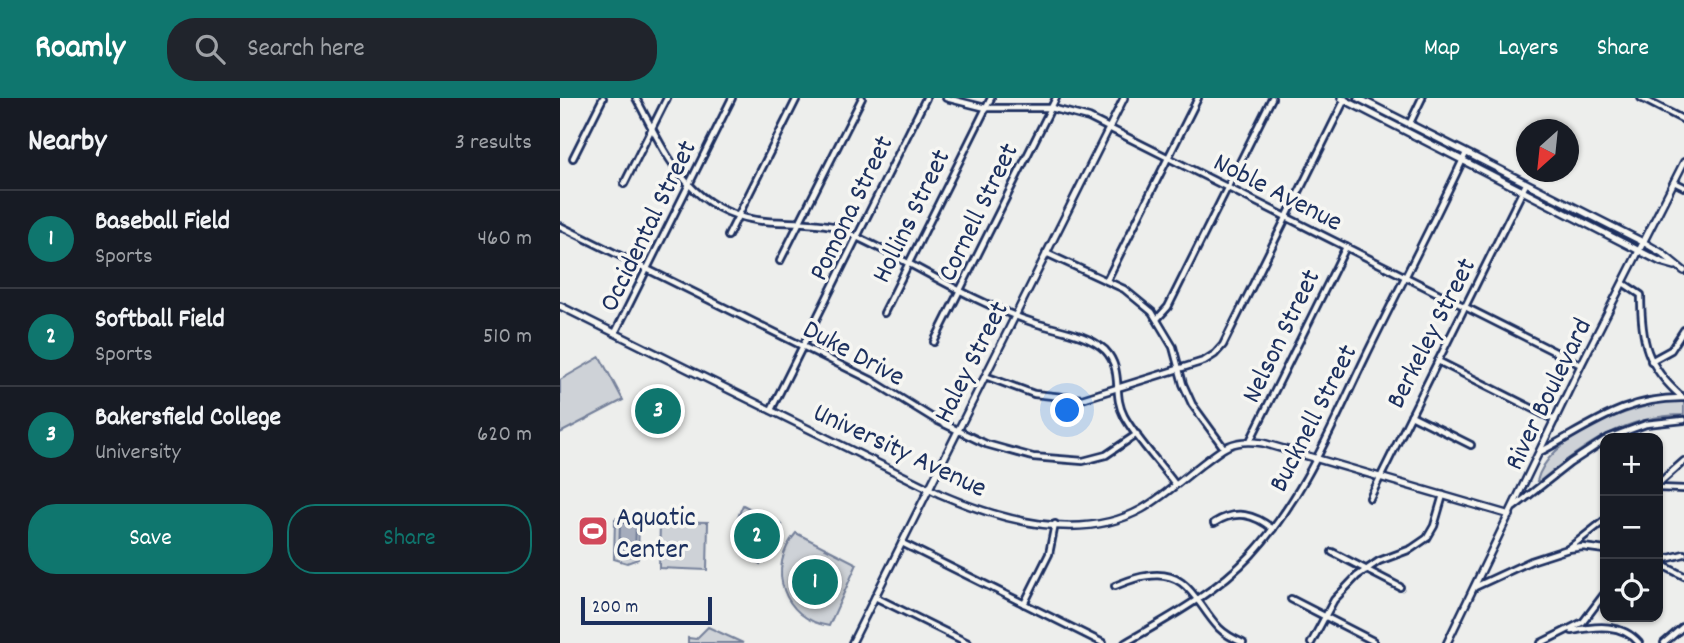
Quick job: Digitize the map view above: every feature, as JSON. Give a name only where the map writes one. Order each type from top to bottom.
[{"type":"street","points":[[573,158],[603,98]]},
{"type":"street","points":[[636,98],[675,169],[688,186],[709,203],[738,216],[764,221],[800,221],[832,226],[1015,316],[1099,346],[1109,355],[1115,367],[1123,413],[1175,484]]},
{"type":"street","points":[[624,184],[667,98]]},
{"type":"street","name":"Occidental Street","points":[[615,333],[732,98]]},
{"type":"street","points":[[728,236],[797,98]]},
{"type":"street","points":[[780,261],[862,98]]},
{"type":"street","name":"Pomona Street","points":[[771,410],[926,98]]},
{"type":"street","name":"Noble Avenue","points":[[946,98],[986,108],[1051,108],[1082,115],[1581,365]]},
{"type":"street","name":"Hollins Street","points":[[884,313],[991,98]]},
{"type":"street","name":"Cornell Street","points":[[934,342],[1056,98]]},
{"type":"street","name":"Haley Street","points":[[852,643],[1124,98]]},
{"type":"street","points":[[1107,280],[1198,98]]},
{"type":"street","points":[[1157,319],[1168,307],[1272,98]]},
{"type":"street","points":[[1358,98],[1463,160],[1661,262],[1684,271]]},
{"type":"street","points":[[1408,128],[1422,98]]},
{"type":"street","points":[[1641,98],[1684,120]]},
{"type":"street","points":[[985,376],[1021,391],[1061,399],[1088,398],[1210,358],[1223,345],[1343,99],[1466,153],[1662,253],[1675,266]]},
{"type":"street","name":"Bucknell Street","points":[[1125,643],[1198,599],[1237,568],[1273,529],[1296,496],[1466,153]]},
{"type":"street","name":"River Boulevard","points":[[1447,643],[1581,365],[1684,162]]},
{"type":"street","points":[[1674,182],[1684,187]]},
{"type":"street","name":"Berkeley Street","points":[[1370,498],[1526,184]]},
{"type":"street","name":"Duke Drive","points":[[560,226],[881,385],[924,414],[986,444],[1016,453],[1074,461],[1091,460],[1107,455],[1137,434]]},
{"type":"street","name":"Nelson Street","points":[[1250,441],[1346,247]]},
{"type":"street","points":[[1046,253],[1107,280],[1133,295],[1157,319],[1173,347],[1192,404],[1224,448]]},
{"type":"street","points":[[1623,283],[1641,295],[1642,331],[1651,361],[1663,379],[1683,398]]},
{"type":"street","name":"University Avenue","points":[[560,306],[929,488],[984,510],[1055,524],[1100,523],[1126,517],[1150,504],[1224,448],[1250,441],[1510,515]]},
{"type":"street","points":[[1651,361],[1671,350],[1684,330]]},
{"type":"street","points":[[1438,360],[1555,420]]},
{"type":"street","points":[[1540,452],[1621,408],[1657,399],[1683,398]]},
{"type":"street","points":[[1411,415],[1471,444]]},
{"type":"street","points":[[1623,433],[1646,424],[1684,420]]},
{"type":"street","points":[[1514,507],[1600,443]]},
{"type":"street","points":[[1663,481],[1684,461]]},
{"type":"street","points":[[1663,487],[1684,489]]},
{"type":"street","points":[[1311,643],[1341,592],[1365,569],[1417,546],[1427,538],[1434,526],[1443,494]]},
{"type":"street","points":[[1214,523],[1242,514],[1256,517],[1273,529]]},
{"type":"street","points":[[1024,604],[1049,554],[1055,524]]},
{"type":"street","points":[[1568,549],[1600,524]]},
{"type":"street","points":[[902,543],[1103,643]]},
{"type":"street","points":[[1475,587],[1531,561],[1568,549],[1583,547],[1600,549]]},
{"type":"street","points":[[1332,552],[1400,587]]},
{"type":"street","points":[[1663,560],[1684,554]]},
{"type":"street","points":[[1663,565],[1684,576]]},
{"type":"street","points":[[1115,586],[1148,576],[1163,576],[1184,584],[1216,625],[1231,640],[1243,643]]},
{"type":"street","points":[[875,597],[968,643]]},
{"type":"street","points":[[1291,599],[1373,640]]},
{"type":"street","points":[[1541,643],[1583,622],[1600,600]]},
{"type":"street","points":[[1664,643],[1684,626]]},
{"type":"street","points":[[1563,633],[1588,628],[1614,628],[1627,632],[1639,643]]},
{"type":"shaded area","points":[[600,357],[623,400],[560,433],[560,380]]},
{"type":"shaded area","points":[[1684,401],[1684,415],[1643,420],[1610,433],[1600,433],[1600,439],[1537,481],[1545,464],[1558,449],[1576,436],[1618,415],[1661,403]]},
{"type":"shaded area","points":[[743,505],[782,525],[760,564],[746,553],[739,538],[737,530]]},
{"type":"shaded area","points":[[624,515],[639,520],[638,559],[627,563],[614,559],[615,519]]},
{"type":"shaded area","points":[[660,521],[708,522],[707,570],[659,568]]},
{"type":"shaded area","points":[[796,533],[857,564],[829,626],[800,613],[790,603],[784,590],[782,561]]},
{"type":"shaded area","points":[[708,627],[743,643],[688,643],[688,638],[696,639]]},
{"type":"water","points":[[620,523],[636,523],[635,556],[619,556]]},
{"type":"place","name":"Bakersfield College","points":[[658,411]]},
{"type":"place","name":"Aquatic Center","points":[[593,531]]},
{"type":"place","name":"Softball Field","points":[[757,536]]},
{"type":"place","name":"Baseball Field","points":[[815,582]]}]
